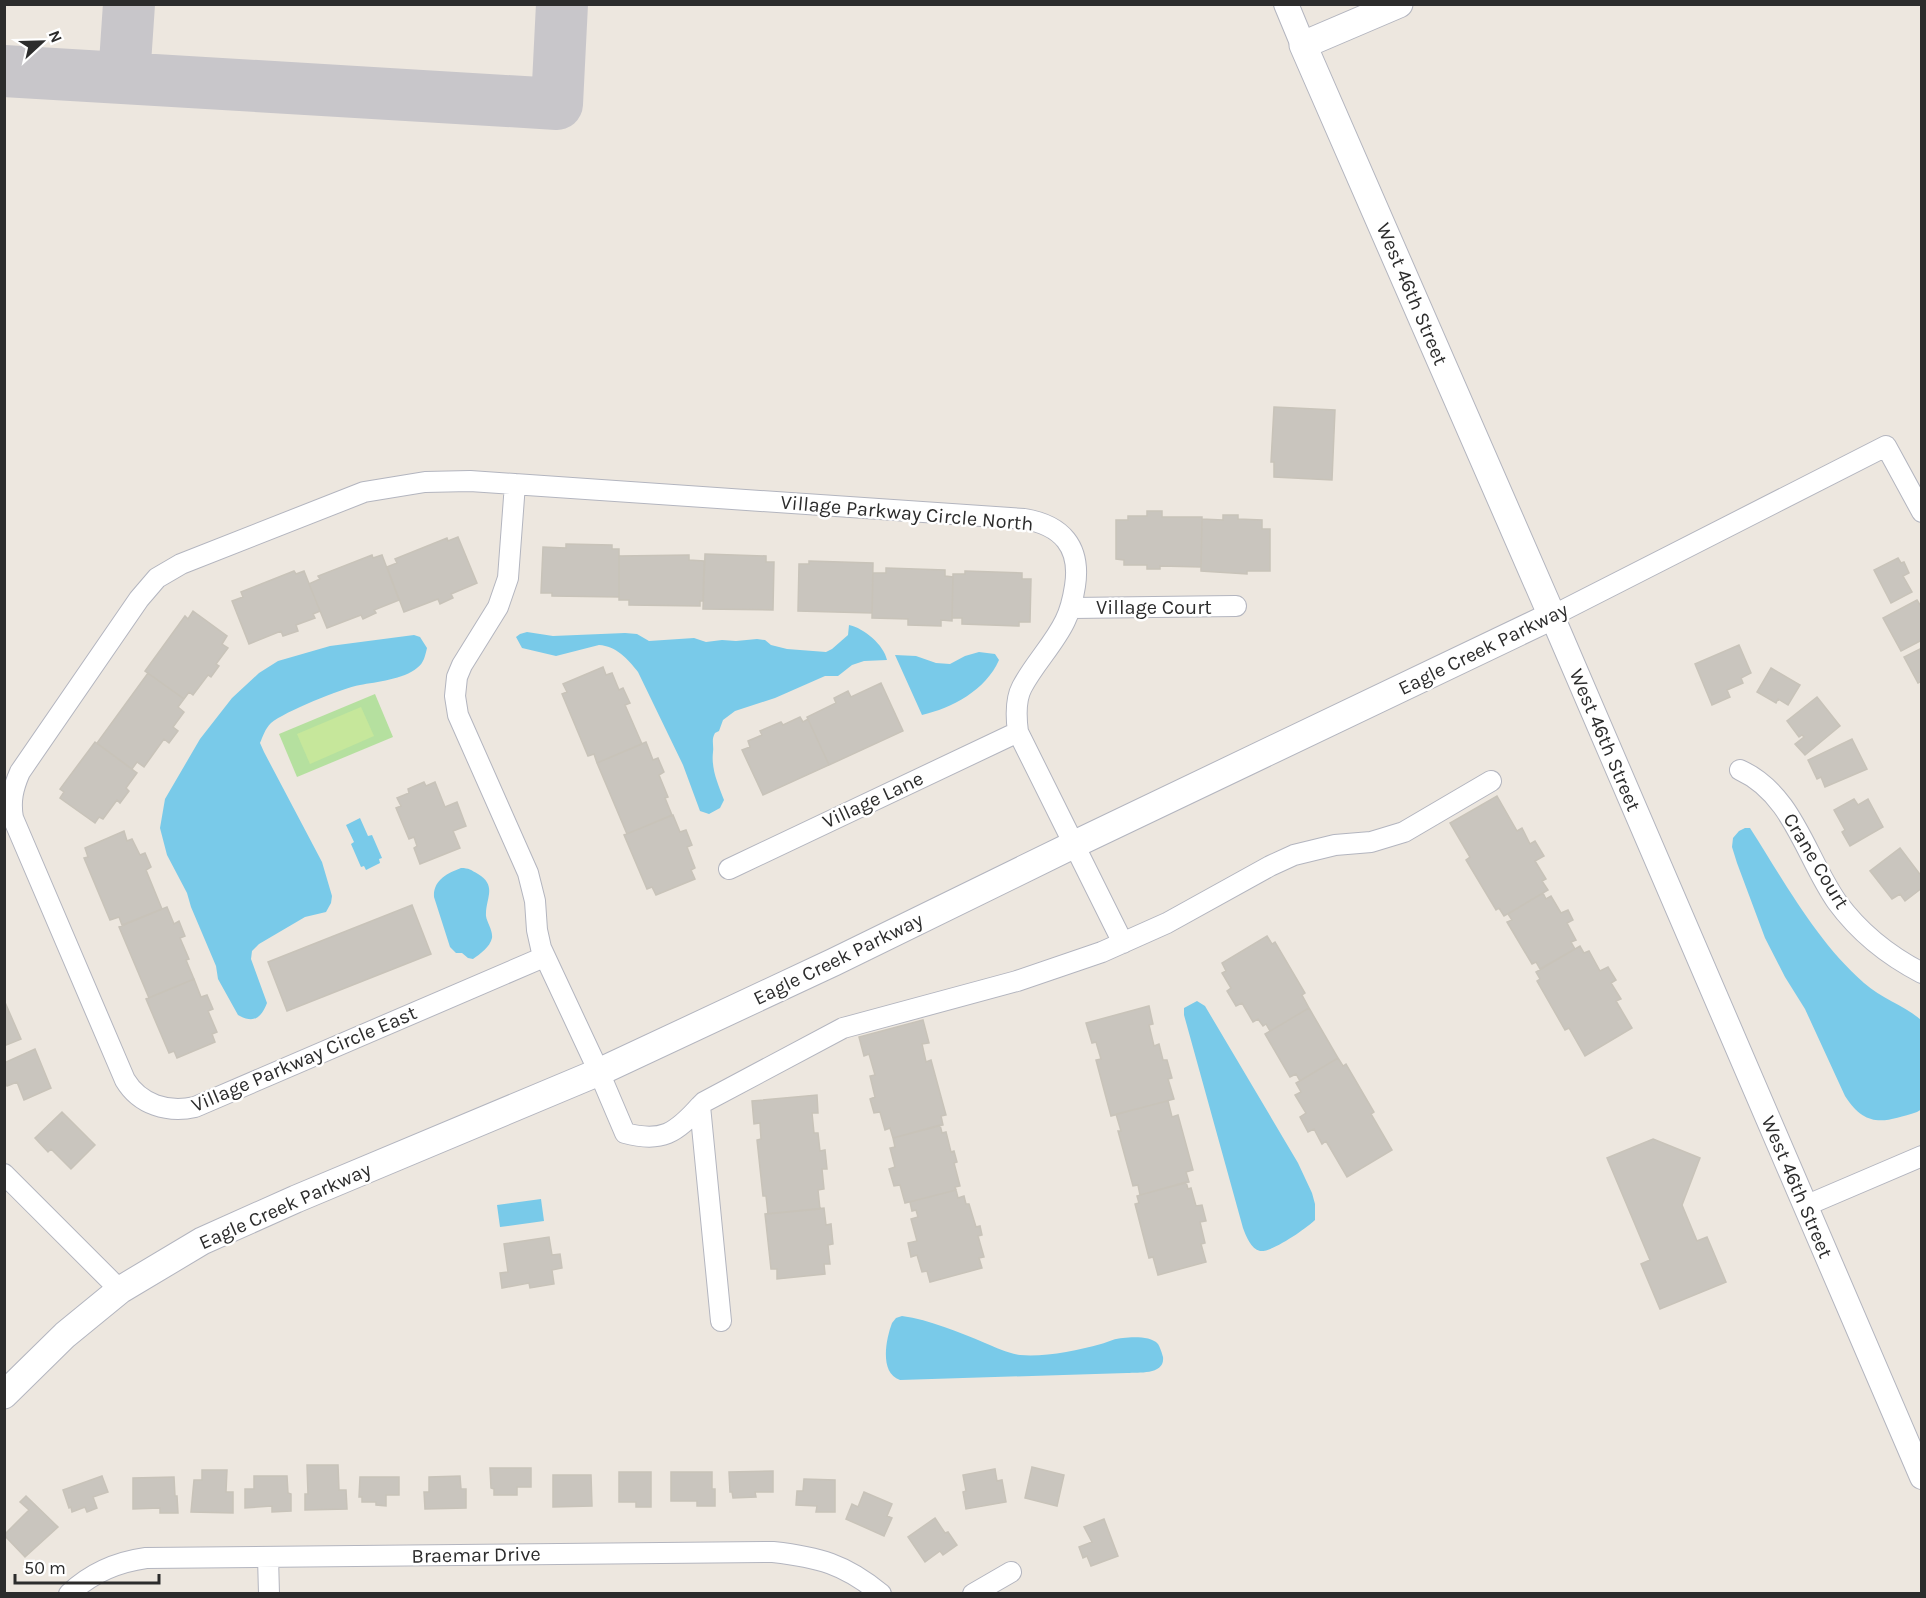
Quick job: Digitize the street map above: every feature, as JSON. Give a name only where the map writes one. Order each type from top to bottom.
[{"type":"main road","points":[[1303,45],[1399,4]]},
{"type":"main road","name":"West 46th Street","points":[[1303,45],[1552,616]]},
{"type":"main road","name":"Eagle Creek Parkway","points":[[4,1395],[65,1335],[120,1290],[173,1257],[228,1228],[599,1072],[834,962],[1552,616]]},
{"type":"street","name":"West 46th Street","points":[[1286,4],[1303,45]]},
{"type":"street","name":"Eagle Creek Parkway","points":[[1552,616],[1886,446],[1922,512]]},
{"type":"street","name":"Village Parkway Circle North","points":[[15,824],[11,812],[11,800],[20,772],[143,593],[168,571],[364,492],[425,482],[470,481],[1034,521],[1057,531],[1070,545],[1077,567],[1072,608],[1022,687],[1016,708],[1018,732],[1075,844]]},
{"type":"street","points":[[515,484],[508,578],[498,607],[457,677],[455,696],[458,715],[528,873],[535,901],[537,935],[544,957],[599,1072],[624,1133],[666,1135],[680,1127],[709,1099],[843,1028],[1057,969],[1123,943],[1195,908],[1279,862],[1316,848],[1371,842],[1399,834],[1491,781]]},
{"type":"street","name":"Village Court","points":[[1072,608],[1236,606]]},
{"type":"street","name":"West 46th Street","points":[[1552,616],[1922,1477]]},
{"type":"street","name":"Village Lane","points":[[729,869],[1018,732]]},
{"type":"street","name":"Crane Court","points":[[1740,770],[1766,787],[1786,810],[1838,902],[1861,930],[1896,958],[1922,973]]},
{"type":"street","name":"Village Parkway Circle East","points":[[15,824],[125,1080],[137,1094],[159,1107],[177,1110],[195,1107],[544,957]]},
{"type":"street","points":[[1075,844],[1123,943]]},
{"type":"street","points":[[700,1106],[721,1321]]},
{"type":"street","points":[[1806,1206],[1922,1156]]},
{"type":"street","points":[[4,1174],[120,1290]]},
{"type":"street","name":"Braemar Drive","points":[[69,1593],[102,1570],[137,1560],[773,1552],[800,1555],[836,1565],[867,1582],[881,1593]]},
{"type":"street","points":[[268,1557],[269,1593]]},
{"type":"street","points":[[973,1593],[1011,1572]]},
{"type":"green space","points":[[375,694],[393,737],[297,777],[279,734]]},
{"type":"green space","points":[[361,707],[374,736],[310,764],[297,734]]},
{"type":"water","points":[[849,625],[872,638],[882,649],[887,660],[864,661],[852,665],[838,676],[825,676],[775,698],[735,711],[723,720],[719,731],[713,738],[713,764],[724,800],[720,808],[709,814],[700,811],[683,765],[638,672],[626,658],[611,648],[599,645],[556,656],[522,648],[516,637],[527,632],[553,636],[625,633],[637,634],[649,641],[694,638],[706,642],[757,639],[787,649],[826,652],[848,635]]},
{"type":"water","points":[[414,635],[420,637],[427,648],[421,664],[411,672],[352,687],[314,701],[278,718],[269,725],[263,735],[260,743],[322,862],[332,896],[326,912],[305,917],[259,944],[252,951],[251,959],[267,1003],[256,1018],[244,1018],[238,1015],[218,979],[216,966],[187,893],[167,855],[160,828],[165,799],[200,739],[232,698],[259,673],[278,661],[330,646]]},
{"type":"water","points":[[979,652],[995,654],[999,660],[986,680],[967,696],[945,708],[922,715],[895,655],[916,656],[936,663],[950,664]]},
{"type":"water","points":[[360,818],[368,836],[372,835],[382,858],[379,859],[380,863],[366,870],[364,866],[361,867],[351,844],[354,842],[346,825]]},
{"type":"water","points":[[1745,828],[1750,828],[1802,910],[1831,949],[1871,989],[1921,1020],[1922,1109],[1895,1118],[1877,1120],[1861,1114],[1845,1096],[1805,1009],[1765,938],[1737,863],[1732,847],[1733,838]]},
{"type":"water","points":[[461,868],[478,874],[488,883],[489,888],[486,916],[492,938],[482,953],[473,959],[462,953],[456,953],[450,947],[434,897],[434,891],[439,882],[446,875]]},
{"type":"water","points":[[1197,1001],[1205,1006],[1298,1163],[1315,1204],[1315,1220],[1289,1239],[1265,1251],[1254,1248],[1243,1228],[1184,1015],[1184,1008]]},
{"type":"water","points":[[541,1199],[544,1221],[500,1227],[497,1205]]},
{"type":"water","points":[[902,1316],[923,1320],[1020,1355],[1060,1353],[1120,1338],[1146,1338],[1158,1344],[1163,1363],[1156,1370],[1144,1372],[900,1380],[889,1370],[886,1346],[892,1323],[896,1318]]},
{"type":"building","points":[[1274,407],[1335,410],[1332,480],[1274,477],[1274,462],[1271,462]]},
{"type":"building","points":[[1147,511],[1162,511],[1162,517],[1202,517],[1201,567],[1160,566],[1160,569],[1147,569],[1147,565],[1124,565],[1124,560],[1116,559],[1116,520],[1128,520],[1128,516],[1147,516]]},
{"type":"building","points":[[1223,515],[1238,515],[1238,519],[1262,520],[1262,529],[1270,529],[1270,571],[1247,571],[1247,574],[1201,571],[1202,519],[1223,520]]},
{"type":"building","points":[[458,537],[477,583],[451,594],[453,598],[440,604],[438,599],[404,612],[387,567],[397,563],[395,559],[447,538],[448,541]]},
{"type":"building","points":[[566,544],[612,545],[612,549],[619,549],[619,597],[552,596],[552,593],[541,593],[543,547],[566,548]]},
{"type":"building","points":[[705,554],[766,556],[766,562],[774,562],[773,610],[703,609]]},
{"type":"building","points":[[372,555],[373,558],[382,555],[399,600],[374,610],[376,613],[363,619],[361,615],[327,628],[309,584],[320,579],[318,576]]},
{"type":"building","points":[[689,555],[689,560],[704,561],[703,601],[700,601],[700,606],[629,605],[629,600],[619,600],[619,556]]},
{"type":"building","points":[[1898,558],[1901,563],[1904,562],[1909,573],[1903,576],[1912,592],[1891,603],[1874,570]]},
{"type":"building","points":[[809,561],[873,563],[872,613],[798,611],[799,564],[809,564]]},
{"type":"building","points":[[886,568],[945,570],[945,576],[953,577],[952,621],[941,620],[941,626],[908,625],[908,619],[872,618],[873,573],[886,573]]},
{"type":"building","points":[[294,571],[296,574],[304,571],[320,611],[313,614],[315,618],[296,625],[298,631],[283,636],[281,631],[249,644],[232,601],[243,597],[241,592]]},
{"type":"building","points":[[965,571],[1022,573],[1022,579],[1031,579],[1030,622],[1019,622],[1019,626],[962,624],[962,618],[952,618],[953,574],[965,574]]},
{"type":"building","points":[[1917,600],[1922,608],[1922,640],[1901,651],[1883,618]]},
{"type":"building","points":[[193,611],[227,636],[222,644],[228,648],[216,664],[219,666],[211,677],[208,675],[193,695],[189,692],[184,699],[145,671],[185,616],[188,619]]},
{"type":"building","points":[[1739,645],[1751,673],[1741,678],[1743,683],[1727,690],[1730,697],[1712,705],[1695,664]]},
{"type":"building","points":[[1922,648],[1922,681],[1918,683],[1904,657]]},
{"type":"building","points":[[603,667],[606,675],[612,673],[619,690],[623,688],[630,703],[625,705],[642,744],[597,763],[594,754],[588,756],[562,694],[567,692],[563,684]]},
{"type":"building","points":[[1771,668],[1800,685],[1788,705],[1778,699],[1776,703],[1757,692]]},
{"type":"building","points":[[148,673],[184,699],[178,707],[184,712],[173,727],[178,731],[169,743],[164,739],[144,767],[137,762],[132,769],[97,743]]},
{"type":"building","points":[[881,683],[903,731],[829,765],[807,717],[836,703],[834,698],[848,691],[851,697]]},
{"type":"building","points":[[1817,697],[1840,726],[1805,755],[1795,744],[1804,737],[1802,735],[1799,737],[1787,721]]},
{"type":"building","points":[[800,717],[803,722],[808,719],[829,765],[763,795],[742,750],[750,747],[748,741],[762,735],[760,731],[781,722],[783,725]]},
{"type":"building","points":[[1852,739],[1867,769],[1825,787],[1821,777],[1817,779],[1808,760]]},
{"type":"building","points":[[95,742],[137,773],[126,788],[129,791],[120,803],[117,800],[103,819],[99,817],[95,823],[60,798],[64,792],[60,789]]},
{"type":"building","points":[[646,742],[653,760],[658,758],[664,772],[659,775],[672,815],[627,834],[597,763]]},
{"type":"building","points":[[424,782],[426,786],[435,782],[445,807],[457,802],[466,826],[453,831],[460,848],[420,864],[414,848],[417,846],[414,837],[409,839],[396,808],[401,806],[397,798],[409,793],[408,789]]},
{"type":"building","points":[[1497,796],[1517,831],[1522,828],[1530,844],[1535,841],[1544,856],[1535,861],[1546,879],[1542,881],[1548,890],[1504,916],[1499,908],[1496,910],[1466,860],[1470,857],[1450,823]]},
{"type":"building","points":[[1854,799],[1858,805],[1868,799],[1883,827],[1850,846],[1842,832],[1845,830],[1834,810]]},
{"type":"building","points":[[673,815],[680,832],[686,830],[692,845],[687,847],[695,868],[691,870],[695,879],[656,895],[652,887],[647,889],[624,835]]},
{"type":"building","points":[[124,831],[127,841],[132,839],[140,855],[145,853],[151,867],[146,870],[162,909],[122,925],[119,917],[110,920],[84,858],[88,857],[85,848]]},
{"type":"building","points":[[1900,848],[1922,877],[1922,888],[1905,901],[1900,894],[1892,899],[1870,871]]},
{"type":"building","points":[[1543,893],[1546,899],[1551,896],[1561,913],[1568,910],[1573,920],[1567,923],[1576,940],[1571,942],[1575,949],[1540,969],[1536,962],[1532,964],[1507,922],[1512,920],[1508,914]]},
{"type":"building","points":[[412,905],[431,954],[287,1011],[268,962]]},
{"type":"building","points":[[167,907],[174,924],[179,921],[185,936],[180,938],[194,979],[149,998],[119,927]]},
{"type":"building","points":[[1267,936],[1272,944],[1275,942],[1305,993],[1302,995],[1309,1008],[1270,1031],[1266,1024],[1263,1026],[1258,1019],[1253,1022],[1242,1003],[1236,1006],[1227,991],[1231,988],[1222,973],[1226,971],[1222,963]]},
{"type":"building","points":[[1580,946],[1584,953],[1589,951],[1600,971],[1608,967],[1616,980],[1611,983],[1621,999],[1616,1001],[1632,1028],[1585,1056],[1569,1028],[1565,1030],[1537,981],[1540,979],[1536,972]]},
{"type":"building","points":[[194,979],[201,997],[207,995],[213,1009],[208,1011],[217,1032],[212,1034],[215,1042],[177,1058],[174,1051],[169,1053],[146,999]]},
{"type":"building","points":[[4,1000],[21,1039],[4,1046]]},
{"type":"building","points":[[1149,1006],[1153,1024],[1149,1025],[1154,1046],[1159,1044],[1163,1060],[1167,1060],[1172,1078],[1168,1079],[1174,1099],[1111,1116],[1096,1060],[1101,1059],[1096,1042],[1092,1043],[1086,1023]]},
{"type":"building","points":[[1309,1008],[1338,1058],[1300,1081],[1296,1074],[1290,1077],[1265,1034]]},
{"type":"building","points":[[923,1020],[929,1043],[922,1044],[926,1062],[931,1060],[946,1115],[941,1116],[943,1125],[893,1138],[890,1128],[885,1130],[880,1112],[874,1113],[870,1099],[875,1097],[870,1076],[875,1075],[869,1054],[864,1056],[859,1037]]},
{"type":"building","points":[[35,1049],[51,1088],[24,1100],[17,1082],[7,1086],[4,1080],[4,1063]]},
{"type":"building","points":[[1338,1058],[1343,1066],[1346,1064],[1374,1112],[1371,1114],[1392,1150],[1347,1177],[1326,1141],[1322,1144],[1314,1129],[1308,1132],[1300,1117],[1306,1113],[1295,1095],[1301,1092],[1296,1083]]},
{"type":"building","points":[[817,1095],[818,1113],[812,1113],[814,1133],[818,1133],[820,1151],[825,1150],[827,1169],[822,1169],[824,1189],[818,1190],[820,1209],[768,1214],[766,1196],[763,1196],[757,1140],[761,1139],[760,1123],[754,1124],[752,1101]]},
{"type":"building","points":[[1168,1101],[1172,1117],[1178,1115],[1193,1170],[1186,1172],[1189,1182],[1140,1195],[1138,1185],[1133,1186],[1118,1131],[1121,1131],[1116,1114]]},
{"type":"building","points":[[62,1112],[95,1145],[71,1169],[51,1149],[48,1152],[35,1138]]},
{"type":"building","points":[[940,1125],[942,1133],[946,1132],[951,1152],[954,1151],[957,1162],[954,1163],[960,1186],[955,1187],[956,1190],[905,1203],[900,1185],[894,1186],[889,1169],[895,1167],[890,1148],[895,1147],[893,1138]]},
{"type":"building","points":[[1653,1139],[1700,1158],[1682,1205],[1697,1241],[1707,1237],[1726,1282],[1660,1309],[1641,1264],[1650,1260],[1607,1158]]},
{"type":"building","points":[[1186,1182],[1188,1189],[1191,1188],[1196,1206],[1202,1205],[1206,1221],[1200,1222],[1205,1243],[1201,1244],[1206,1262],[1158,1275],[1153,1257],[1149,1258],[1135,1204],[1139,1203],[1137,1196]]},
{"type":"building","points":[[956,1190],[958,1198],[964,1196],[966,1204],[969,1204],[976,1227],[980,1226],[982,1235],[978,1236],[984,1257],[979,1258],[982,1268],[930,1282],[927,1271],[922,1272],[917,1255],[911,1257],[908,1243],[917,1241],[911,1219],[918,1217],[916,1210],[912,1211],[910,1202]]},
{"type":"building","points":[[824,1208],[826,1225],[831,1224],[833,1244],[828,1245],[830,1264],[824,1264],[825,1274],[777,1279],[777,1269],[771,1269],[765,1214]]},
{"type":"building","points":[[549,1237],[552,1255],[560,1254],[562,1268],[552,1270],[554,1284],[530,1288],[529,1283],[502,1288],[500,1273],[508,1272],[504,1244]]},
{"type":"building","points":[[307,1465],[338,1465],[339,1490],[346,1490],[347,1509],[305,1510],[305,1494],[308,1494]]},
{"type":"building","points":[[1032,1467],[1064,1475],[1057,1506],[1025,1498]]},
{"type":"building","points":[[490,1468],[531,1468],[531,1487],[517,1487],[517,1495],[494,1495],[494,1489],[491,1488]]},
{"type":"building","points":[[995,1469],[997,1481],[1002,1480],[1006,1502],[966,1509],[963,1475]]},
{"type":"building","points":[[202,1470],[227,1470],[226,1492],[233,1492],[233,1513],[191,1512],[194,1480],[202,1480]]},
{"type":"building","points":[[773,1471],[773,1492],[755,1492],[756,1497],[733,1498],[730,1492],[729,1472]]},
{"type":"building","points":[[619,1472],[651,1472],[651,1507],[636,1507],[636,1502],[619,1502]]},
{"type":"building","points":[[671,1472],[712,1472],[715,1506],[697,1506],[697,1501],[671,1501]]},
{"type":"building","points":[[553,1475],[591,1475],[592,1506],[553,1507]]},
{"type":"building","points":[[102,1476],[108,1492],[93,1497],[97,1508],[87,1512],[85,1507],[72,1512],[63,1490]]},
{"type":"building","points":[[254,1476],[287,1476],[288,1493],[291,1494],[291,1511],[272,1512],[272,1506],[245,1508],[245,1489],[254,1489]]},
{"type":"building","points":[[460,1476],[461,1489],[466,1489],[466,1508],[425,1509],[424,1492],[429,1492],[429,1477]]},
{"type":"building","points":[[174,1477],[178,1513],[160,1513],[160,1508],[133,1509],[133,1478]]},
{"type":"building","points":[[360,1477],[399,1477],[399,1495],[386,1495],[386,1506],[376,1505],[376,1502],[362,1502],[362,1497],[359,1497]]},
{"type":"building","points":[[804,1479],[835,1480],[835,1512],[816,1512],[817,1506],[796,1505],[797,1491],[803,1491]]},
{"type":"building","points":[[864,1492],[892,1504],[887,1516],[892,1518],[884,1536],[846,1519],[852,1504],[858,1507]]},
{"type":"building","points":[[26,1496],[58,1527],[25,1557],[4,1535],[29,1510],[20,1502]]},
{"type":"building","points":[[935,1518],[957,1545],[943,1555],[940,1551],[925,1562],[908,1537]]},
{"type":"building","points":[[1104,1519],[1118,1556],[1091,1566],[1087,1556],[1083,1558],[1079,1547],[1092,1542],[1084,1527]]},
{"type":"taxiway","points":[[124,78],[129,4]]},
{"type":"taxiway","points":[[4,71],[557,104],[562,4]]}]
